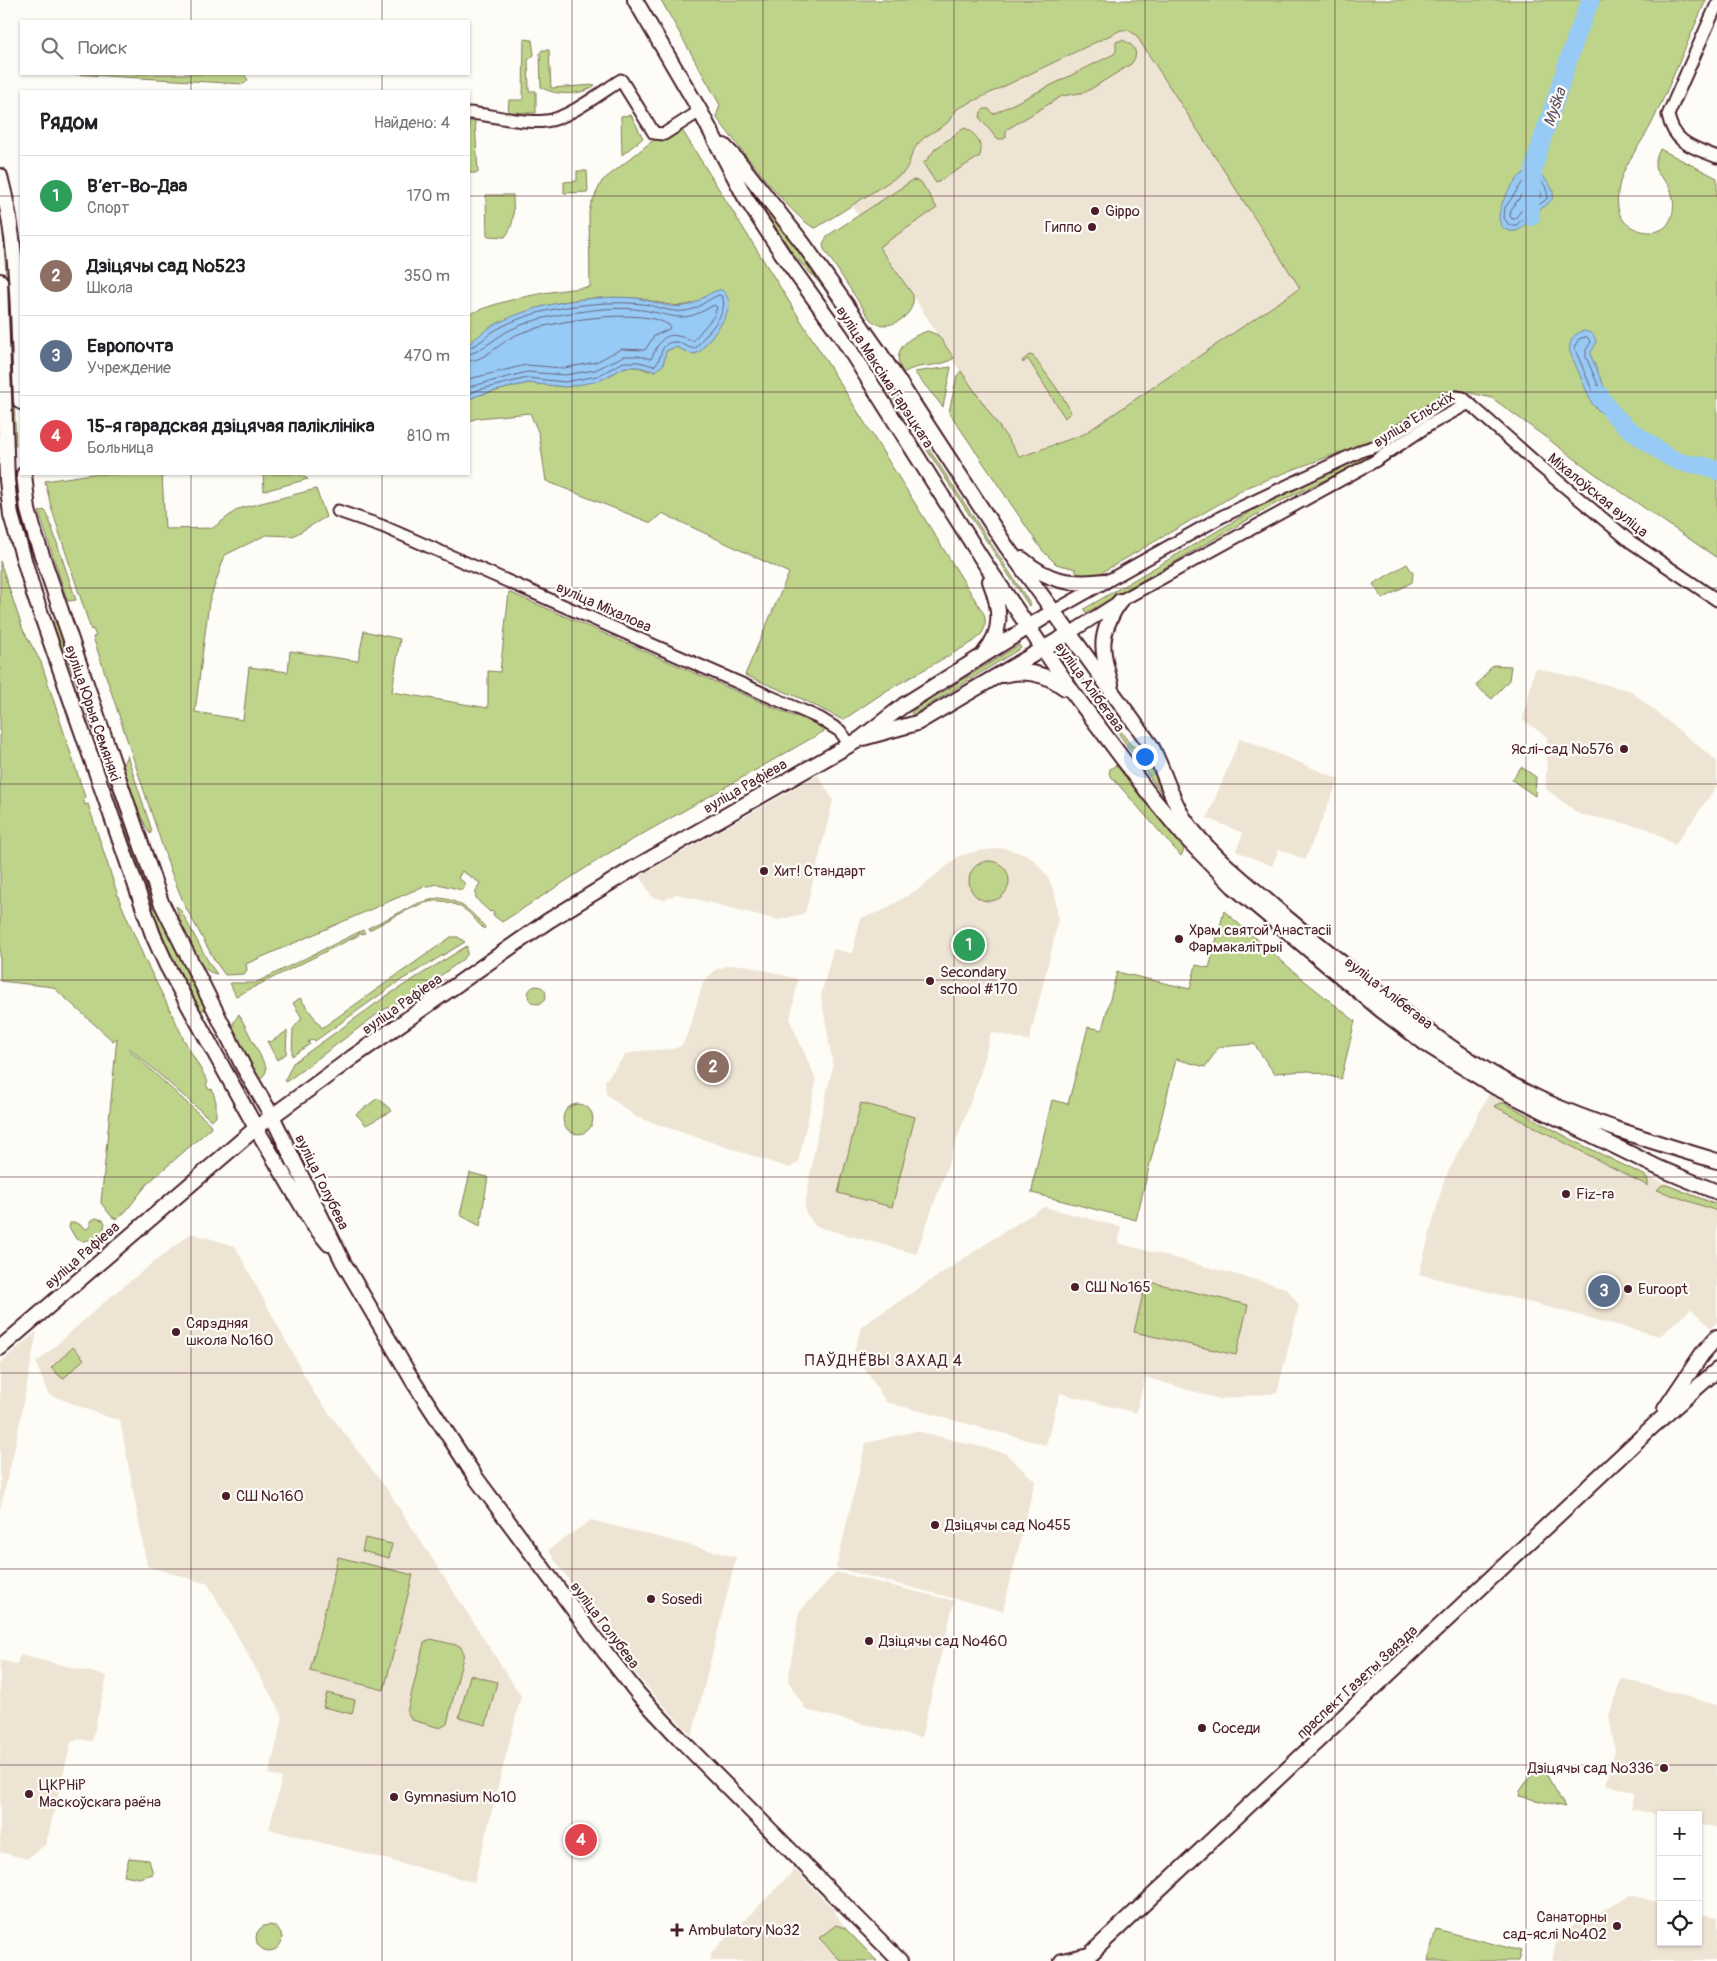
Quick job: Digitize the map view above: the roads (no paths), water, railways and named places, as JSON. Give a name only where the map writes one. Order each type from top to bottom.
[{"type":"main road","name":"вуліца Максіма Гарэцкага","points":[[635,0],[700,111],[745,197],[787,261],[841,336],[1031,633]]},
{"type":"main road","name":"вуліца Максіма Гарэцкага","points":[[712,133],[739,162],[802,242],[880,354],[1006,546],[1054,611]]},
{"type":"main road","points":[[0,176],[17,245],[20,363]]},
{"type":"main road","name":"вуліца Юрыя Семянякі","points":[[0,281],[3,481],[17,541],[142,908],[167,966],[256,1128]]},
{"type":"main road","points":[[860,367],[880,354]]},
{"type":"main road","points":[[3,481],[24,476]]},
{"type":"main road","name":"вуліца Юрыя Семянякі","points":[[24,476],[28,510],[36,538],[161,902],[244,1068],[272,1116]]},
{"type":"main road","points":[[1006,546],[1032,568],[1058,580],[1088,583],[1106,580]]},
{"type":"main road","points":[[980,658],[991,645],[999,621],[999,610],[982,559]]},
{"type":"main road","points":[[1115,697],[1103,658],[1102,647],[1106,625],[1120,601]]},
{"type":"main road","name":"вуліца Рафіева","points":[[0,1348],[256,1128],[345,1062],[548,921],[634,868],[855,742],[904,705],[980,658],[1031,633],[1054,611]]},
{"type":"main road","name":"вуліца Алібегава","points":[[1054,611],[1150,744],[1160,762],[1184,819],[1239,877],[1304,933],[1399,1010],[1455,1050],[1502,1079],[1558,1107],[1627,1133],[1717,1161]]},
{"type":"main road","name":"вуліца Алібегава","points":[[1031,633],[1150,795],[1199,853],[1233,886],[1381,1010],[1426,1044],[1497,1088],[1651,1164],[1717,1192]]},
{"type":"main road","name":"вуліца Рафіева","points":[[855,742],[917,723],[1070,633]]},
{"type":"main road","points":[[990,679],[1015,672],[1039,674],[1054,680],[1074,694]]},
{"type":"main road","name":"вуліца Голубева","points":[[272,1116],[343,1262],[413,1381],[465,1461],[604,1652],[639,1695],[682,1741],[900,1961]]},
{"type":"main road","name":"вуліца Голубева","points":[[256,1128],[312,1224],[343,1262]]},
{"type":"main road","name":"праспект Газеты Звязда","points":[[1653,1426],[1702,1354],[1717,1337]]},
{"type":"main road","name":"праспект Газеты Звязда","points":[[1086,1958],[1653,1426],[1717,1370]]},
{"type":"main road","points":[[1062,1961],[1086,1958]]},
{"type":"street","points":[[1717,4],[1668,115],[1673,133],[1691,146],[1717,157]]},
{"type":"street","points":[[470,113],[535,122],[548,121],[570,112],[621,80],[654,134],[664,134],[700,111]]},
{"type":"street","name":"вуліца Ельскіх","points":[[1054,611],[1221,516],[1363,450],[1377,446],[1447,400],[1456,397],[1463,398],[1469,403],[1429,425],[1375,461],[1120,601],[1070,633]]},
{"type":"street","name":"Міхалоўская вуліца","points":[[1469,403],[1534,461],[1631,542],[1717,600]]},
{"type":"street","name":"вуліца Міхалова","points":[[338,511],[382,526],[819,718],[855,742]]},
{"type":"water","points":[[1529,170],[1540,174],[1551,186],[1553,197],[1550,202],[1531,216],[1520,229],[1510,231],[1502,227],[1499,220],[1500,210],[1509,189],[1516,180]]},
{"type":"water","points":[[722,290],[727,297],[729,305],[727,314],[700,352],[693,354],[675,347],[666,351],[663,365],[655,371],[638,367],[625,367],[599,381],[566,387],[528,383],[470,399],[470,343],[491,327],[510,317],[545,306],[581,299],[635,298],[679,307],[694,303],[710,293]]},
{"type":"water","points":[[1583,331],[1595,337],[1596,343],[1591,356],[1614,410],[1614,415],[1602,414],[1592,404],[1570,352],[1572,339],[1576,334]]},
{"type":"waterway","name":"Муška","points":[[1531,217],[1530,202],[1533,172],[1541,143],[1571,50],[1591,0]]},
{"type":"waterway","name":"Муška","points":[[1600,395],[1623,424],[1666,455],[1680,462],[1708,467],[1717,471]]},
{"type":"place","name":"Gippo","points":[[1095,211]]},
{"type":"place","name":"Гиппо","points":[[1092,227]]},
{"type":"place","name":"Яслі-сад №576","points":[[1624,749]]},
{"type":"place","name":"Хит! Стандарт","points":[[764,871]]},
{"type":"place","name":"Храм святой Анастасіі Фармакалітрыі","points":[[1179,939]]},
{"type":"place","name":"Вʼет-Во-Даа","points":[[969,945]]},
{"type":"place","name":"Secondary school #170","points":[[930,981]]},
{"type":"place","name":"Дзіцячы сад №523","points":[[713,1067]]},
{"type":"place","name":"Fiz-ra","points":[[1566,1194]]},
{"type":"place","name":"СШ №165","points":[[1075,1287]]},
{"type":"place","name":"Euroopt","points":[[1628,1289]]},
{"type":"place","name":"Европочта","points":[[1604,1291]]},
{"type":"place","name":"Сярэдняя школа №160","points":[[176,1332]]},
{"type":"place","name":"СШ №160","points":[[226,1496]]},
{"type":"place","name":"Дзіцячы сад №455","points":[[935,1525]]},
{"type":"place","name":"Sosedi","points":[[651,1599]]},
{"type":"place","name":"Дзіцячы сад №460","points":[[869,1641]]},
{"type":"place","name":"Соседи","points":[[1202,1728]]},
{"type":"place","name":"Дзіцячы сад №336","points":[[1664,1768]]},
{"type":"place","name":"ЦКРНіР Маскоўскага раёна","points":[[29,1794]]},
{"type":"place","name":"Gymnasium №10","points":[[394,1797]]},
{"type":"place","name":"15-я гарадская дзіцячая паліклініка","points":[[581,1840]]},
{"type":"place","name":"Санаторны сад-яслі №402","points":[[1617,1926]]},
{"type":"place","name":"Ambulatory №32","points":[[677,1930]]},
{"type":"district","name":"ПАЎДНЁВЫ ЗАХАД 4","points":[[884,1360]]}]
